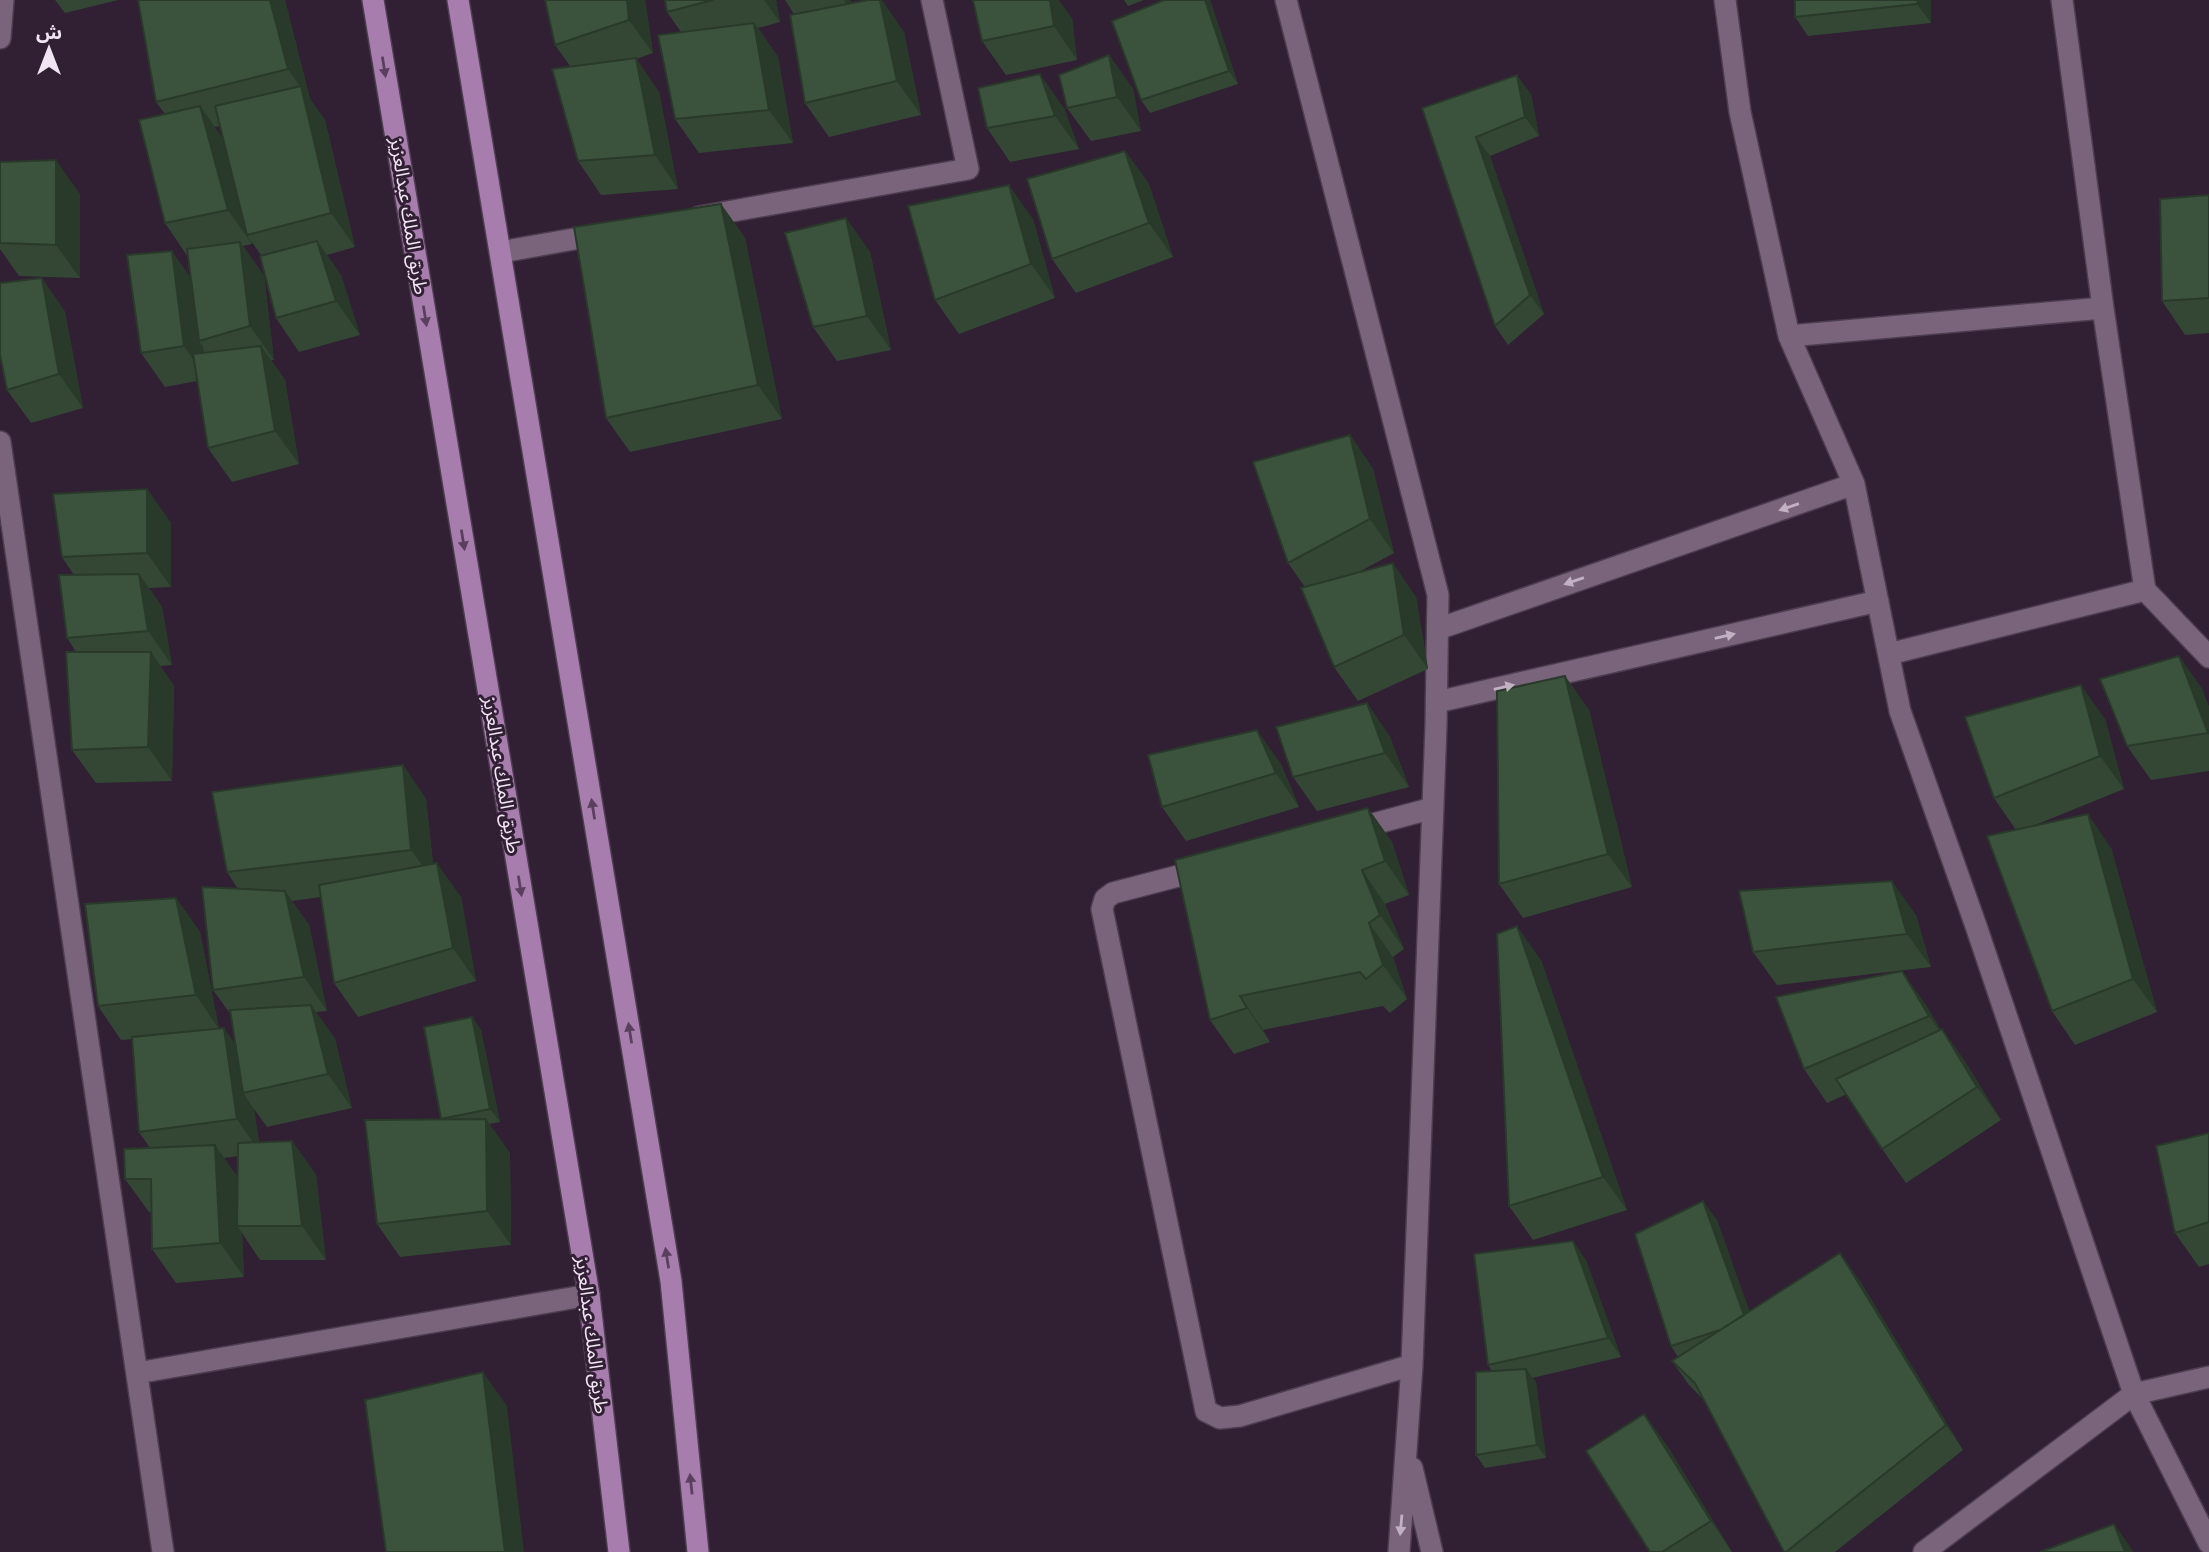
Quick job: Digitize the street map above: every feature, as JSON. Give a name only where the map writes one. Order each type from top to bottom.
[{"type":"main road","name":"طريق الملك عبدالعزيز","points":[[373,0],[589,1295],[619,1552]]},
{"type":"main road","points":[[458,0],[671,1281],[698,1552]]},
{"type":"street","points":[[0,38],[3,0]]},
{"type":"street","points":[[680,220],[968,169],[932,0]]},
{"type":"street","points":[[1286,0],[1328,174],[1438,596],[1437,702],[1412,1365],[1399,1552]]},
{"type":"street","points":[[1725,0],[1740,112],[1789,336],[1854,484],[1900,711],[1976,926],[2134,1394],[2209,1543]]},
{"type":"street","points":[[2062,0],[2102,308],[2146,590],[2209,657]]},
{"type":"street","points":[[501,252],[625,230]]},
{"type":"street","points":[[1789,336],[2102,308]]},
{"type":"street","points":[[0,442],[163,1552]]},
{"type":"street","points":[[1438,629],[1854,484]]},
{"type":"street","points":[[1888,654],[2146,590]]},
{"type":"street","points":[[1437,702],[1878,601]]},
{"type":"street","points":[[1326,836],[1433,808]]},
{"type":"street","points":[[1220,865],[1113,893],[1105,899],[1102,909],[1206,1411],[1220,1418],[1240,1416],[1412,1365]]},
{"type":"street","points":[[137,1373],[589,1295]]},
{"type":"street","points":[[1924,1552],[2134,1394],[2209,1377]]},
{"type":"street","points":[[1408,1449],[1432,1552]]},
{"type":"building","points":[[138,0],[270,0],[288,69],[156,102]]},
{"type":"building","points":[[545,0],[627,0],[629,20],[555,45]]},
{"type":"building","points":[[665,0],[713,0],[667,12]]},
{"type":"building","points":[[880,0],[897,81],[805,103],[790,15]]},
{"type":"building","points":[[973,0],[1050,0],[1054,26],[982,41]]},
{"type":"building","points":[[1164,0],[1205,0],[1229,71],[1141,100],[1112,21]]},
{"type":"building","points":[[1795,0],[1918,0],[1917,4],[1795,17]]},
{"type":"building","points":[[754,23],[769,110],[675,119],[658,35]]},
{"type":"building","points":[[1109,55],[1117,97],[1067,108],[1059,75]]},
{"type":"building","points":[[636,58],[655,155],[578,161],[552,69]]},
{"type":"building","points":[[1040,74],[1055,116],[987,128],[978,88]]},
{"type":"building","points":[[1517,75],[1525,117],[1476,137],[1530,295],[1495,326],[1422,108]]},
{"type":"building","points":[[301,86],[331,213],[247,235],[215,106]]},
{"type":"building","points":[[200,106],[228,210],[165,223],[139,120]]},
{"type":"building","points":[[1125,151],[1149,223],[1052,259],[1027,179]]},
{"type":"building","points":[[56,160],[56,245],[0,243],[0,162]]},
{"type":"building","points":[[1009,185],[1031,264],[935,300],[908,206]]},
{"type":"building","points":[[2209,195],[2209,298],[2162,301],[2160,199]]},
{"type":"building","points":[[721,204],[758,385],[606,418],[574,227]]},
{"type":"building","points":[[846,218],[867,316],[813,327],[785,233]]},
{"type":"building","points":[[317,241],[336,301],[276,318],[260,256]]},
{"type":"building","points":[[240,242],[250,326],[199,341],[187,249]]},
{"type":"building","points":[[172,251],[184,346],[141,353],[127,255]]},
{"type":"building","points":[[42,278],[59,374],[7,390],[0,355],[0,283]]},
{"type":"building","points":[[261,346],[275,431],[208,448],[193,354]]},
{"type":"building","points":[[1350,435],[1370,519],[1288,563],[1253,462]]},
{"type":"building","points":[[147,489],[147,553],[62,557],[53,494]]},
{"type":"building","points":[[1393,563],[1404,635],[1334,667],[1301,588]]},
{"type":"building","points":[[139,574],[148,631],[67,638],[59,575]]},
{"type":"building","points":[[66,652],[151,652],[148,747],[72,750]]},
{"type":"building","points":[[2179,656],[2208,733],[2127,746],[2100,679]]},
{"type":"building","points":[[1565,676],[1608,854],[1499,884],[1497,691]]},
{"type":"building","points":[[2081,685],[2100,756],[1994,798],[1965,717]]},
{"type":"building","points":[[1367,703],[1385,753],[1293,777],[1276,727]]},
{"type":"building","points":[[1257,730],[1276,773],[1162,807],[1148,755]]},
{"type":"building","points":[[403,765],[411,850],[227,872],[212,792]]},
{"type":"building","points":[[1368,808],[1385,861],[1362,870],[1380,915],[1369,923],[1383,965],[1366,979],[1360,972],[1240,996],[1247,1008],[1210,1020],[1175,860]]},
{"type":"building","points":[[2088,814],[2133,979],[2052,1011],[1987,836]]},
{"type":"building","points":[[437,863],[453,948],[334,983],[319,885]]},
{"type":"building","points":[[1892,881],[1907,934],[1753,952],[1739,891]]},
{"type":"building","points":[[202,887],[285,891],[304,977],[213,990]]},
{"type":"building","points":[[176,898],[196,995],[98,1006],[85,904]]},
{"type":"building","points":[[1517,926],[1603,1177],[1509,1206],[1497,934]]},
{"type":"building","points":[[1902,971],[1929,1016],[1804,1069],[1776,997]]},
{"type":"building","points":[[311,1005],[328,1074],[243,1093],[230,1010]]},
{"type":"building","points":[[472,1017],[490,1109],[441,1119],[424,1027]]},
{"type":"building","points":[[224,1028],[237,1119],[139,1132],[132,1037]]},
{"type":"building","points":[[1942,1029],[1977,1087],[1882,1149],[1836,1079]]},
{"type":"building","points":[[486,1119],[487,1211],[377,1224],[365,1120]]},
{"type":"building","points":[[2209,1133],[2209,1222],[2175,1233],[2156,1146]]},
{"type":"building","points":[[292,1141],[302,1226],[237,1226],[238,1143]]},
{"type":"building","points":[[215,1145],[220,1243],[152,1249],[151,1179],[125,1179],[124,1149]]},
{"type":"building","points":[[1703,1201],[1744,1315],[1720,1330],[1671,1346],[1635,1234]]},
{"type":"building","points":[[1573,1241],[1608,1338],[1488,1365],[1474,1254]]},
{"type":"building","points":[[1840,1253],[1946,1425],[1784,1552],[1695,1383],[1672,1361]]},
{"type":"building","points":[[1526,1369],[1537,1445],[1476,1455],[1476,1372]]},
{"type":"building","points":[[483,1372],[505,1552],[386,1552],[365,1400]]},
{"type":"building","points":[[1644,1414],[1711,1521],[1662,1552],[1650,1552],[1586,1451]]},
{"type":"building","points":[[2114,1524],[2125,1552],[2040,1552]]}]
